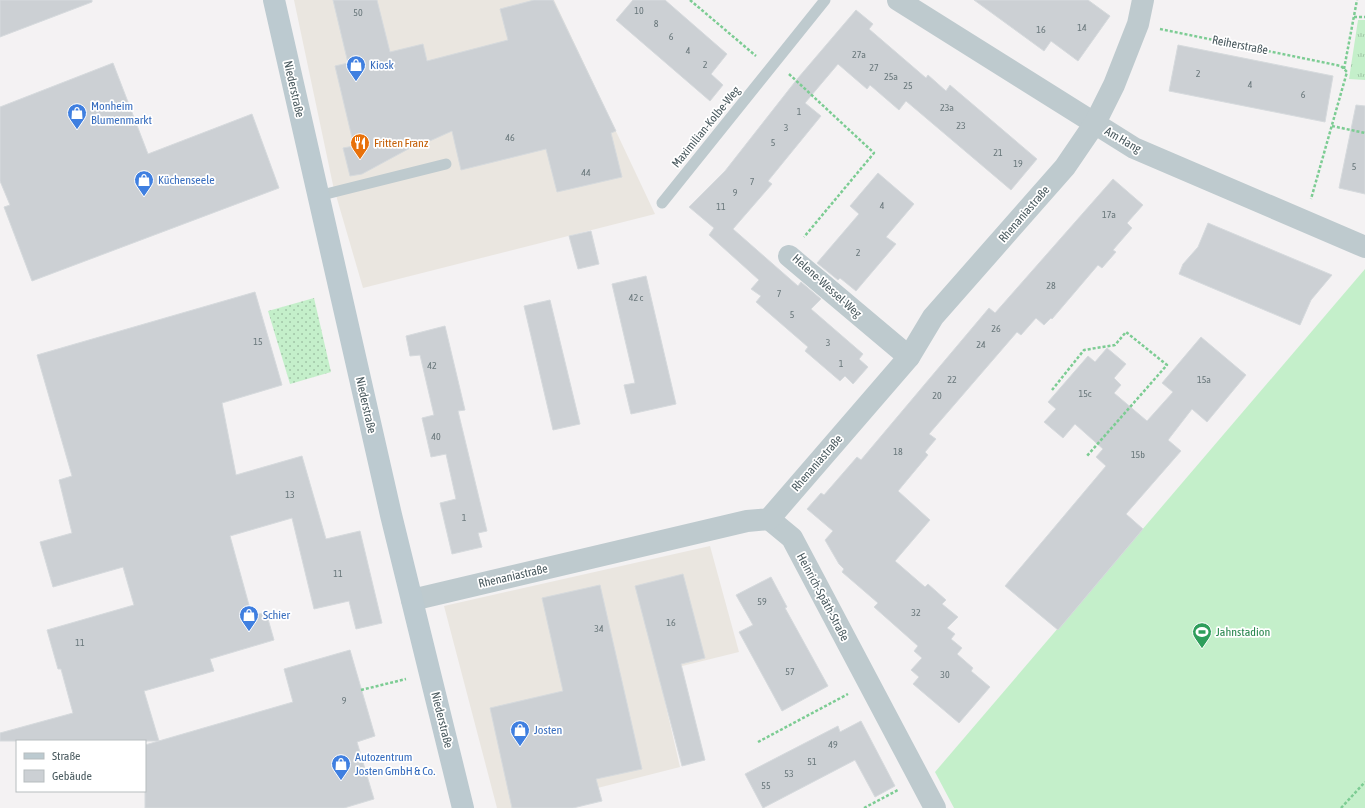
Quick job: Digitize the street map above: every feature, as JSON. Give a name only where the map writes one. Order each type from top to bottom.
[{"type":"street","name":"Niederstraße","points":[[274,0],[391,514],[464,808]]},
{"type":"street","name":"Am Hang","points":[[898,0],[1134,148],[1365,247]]},
{"type":"street","points":[[1095,124],[1114,85],[1138,24],[1143,0]]},
{"type":"street","name":"Rhenaniastraße","points":[[412,600],[747,521],[769,519],[909,357],[933,317],[1065,167],[1095,124]]},
{"type":"street","name":"Helene-Wessel-Weg","points":[[789,256],[909,357]]},
{"type":"street","name":"Heinrich-Späth-Straße","points":[[769,519],[792,538],[935,808]]},
{"type":"lane","name":"Maximilian-Kolbe-Weg","points":[[662,202],[825,0]]},
{"type":"lane","points":[[318,196],[446,164]]},
{"type":"path","points":[[690,0],[773,65]]},
{"type":"path","points":[[1304,221],[1348,72],[1344,69],[1358,0]]},
{"type":"path","points":[[1354,16],[1365,17]]},
{"type":"path","name":"Reiherstraße","points":[[1138,24],[1341,66],[1344,69]]},
{"type":"path","name":"Helene-Wessel-Weg","points":[[773,65],[874,153],[789,256]]},
{"type":"path","points":[[1332,126],[1365,133]]},
{"type":"path","points":[[1052,390],[1084,350],[1115,346],[1126,332],[1167,366],[1086,457]]},
{"type":"path","points":[[361,690],[406,679],[404,672]]},
{"type":"path","points":[[758,742],[868,683]]},
{"type":"path","points":[[864,808],[920,778]]},
{"type":"path","points":[[1341,808],[1365,782]]},
{"type":"shaded area","points":[[294,0],[554,0],[655,214],[363,288],[333,185]]},
{"type":"shaded area","points":[[710,546],[739,652],[658,672],[680,767],[519,808],[497,808],[444,606]]},
{"type":"green space","points":[[1358,20],[1365,20],[1365,80],[1349,79]]},
{"type":"green space","name":"Jahnstadion","points":[[1365,269],[1365,808],[954,808],[935,772]]},
{"type":"green space","points":[[314,298],[331,372],[290,384],[268,311]]},
{"type":"building","points":[[0,0],[92,0],[92,2],[0,37]]},
{"type":"building","points":[[333,0],[377,0],[390,52],[423,44],[427,61],[508,40],[500,9],[534,0],[553,0],[616,131],[611,133],[622,177],[557,192],[546,149],[461,170],[452,131],[423,144],[423,141],[362,174],[350,176],[343,148],[354,146],[335,66],[348,63]]},
{"type":"building","points":[[633,0],[665,0],[727,54],[711,74],[723,85],[710,101],[616,20]]},
{"type":"building","points":[[974,0],[1088,0],[1110,16],[1078,61],[1051,41],[1044,51]]},
{"type":"building","points":[[856,10],[873,24],[869,29],[926,78],[928,75],[946,91],[950,85],[1037,159],[1011,190],[906,101],[899,110],[870,85],[867,89],[838,64],[805,103],[821,116],[768,181],[772,184],[733,229],[798,286],[801,282],[821,299],[811,309],[863,354],[859,359],[868,367],[853,384],[845,376],[840,381],[805,351],[808,347],[756,302],[761,296],[751,289],[759,280],[709,235],[714,228],[689,207],[725,171],[798,78]]},
{"type":"building","points":[[1178,45],[1333,76],[1325,122],[1169,91]]},
{"type":"building","name":"Küchenseele","points":[[113,63],[148,154],[252,114],[279,188],[32,281],[4,207],[10,205],[0,181],[0,107]]},
{"type":"building","points":[[1356,105],[1365,106],[1365,194],[1339,188]]},
{"type":"building","points":[[878,173],[914,204],[886,237],[896,244],[856,291],[840,278],[838,280],[817,263],[859,214],[850,206]]},
{"type":"building","points":[[1113,179],[1143,205],[1127,223],[1132,228],[1113,250],[1116,252],[1102,268],[1098,265],[1052,319],[1051,318],[1044,325],[1036,318],[1021,335],[1017,332],[929,434],[936,439],[925,452],[928,455],[898,491],[930,520],[895,561],[925,587],[928,584],[946,600],[942,604],[958,617],[947,628],[955,634],[951,639],[962,648],[957,654],[973,668],[971,671],[990,687],[959,723],[913,684],[919,677],[911,670],[922,658],[914,651],[918,646],[874,607],[878,603],[842,572],[844,569],[839,564],[825,540],[833,531],[807,509],[821,493],[824,495],[857,457],[861,460],[989,308],[995,313]]},
{"type":"building","points":[[1208,223],[1332,275],[1311,300],[1300,325],[1179,274],[1183,264],[1198,247]]},
{"type":"building","points":[[591,231],[599,264],[578,269],[569,236]]},
{"type":"building","points":[[646,276],[676,404],[631,414],[624,385],[635,383],[612,284]]},
{"type":"building","points":[[255,292],[282,385],[222,403],[236,475],[302,456],[326,539],[360,531],[382,623],[356,629],[349,601],[314,609],[292,518],[230,536],[252,616],[266,612],[274,640],[210,659],[214,671],[144,691],[159,741],[0,741],[0,733],[73,713],[61,669],[58,669],[47,630],[134,605],[123,567],[53,587],[40,542],[72,533],[59,480],[72,476],[37,355]]},
{"type":"building","points":[[550,300],[580,424],[553,430],[524,306]]},
{"type":"building","points":[[445,326],[465,410],[458,411],[487,531],[478,533],[482,547],[452,554],[440,503],[456,499],[446,454],[431,457],[422,418],[434,415],[420,355],[410,356],[406,336]]},
{"type":"building","points":[[1201,337],[1246,375],[1207,422],[1192,409],[1168,440],[1181,451],[1126,514],[1143,529],[1058,630],[1005,586],[1106,466],[1096,457],[1103,449],[1075,424],[1063,438],[1044,422],[1056,409],[1048,402],[1088,356],[1095,362],[1107,348],[1126,364],[1114,378],[1121,385],[1114,393],[1147,421],[1173,392],[1162,383]]},
{"type":"building","points":[[683,574],[705,658],[681,664],[705,760],[682,766],[635,586]]},
{"type":"building","points":[[771,577],[787,607],[785,608],[828,686],[782,711],[739,632],[753,625],[736,595]]},
{"type":"building","points":[[600,585],[642,769],[596,779],[602,801],[573,808],[512,808],[490,708],[563,691],[542,598]]},
{"type":"building","points":[[350,650],[375,736],[357,742],[374,799],[344,808],[145,808],[146,745],[293,702],[284,669]]},
{"type":"building","points":[[861,721],[895,786],[875,797],[855,760],[763,808],[745,774],[838,726],[840,732]]},
{"type":"place","name":"Kiosk","points":[[356,82]]},
{"type":"place","name":"Monheim Blumenmarkt","points":[[77,130]]},
{"type":"place","name":"Fritten Franz","points":[[360,160]]},
{"type":"place","name":"Küchenseele","points":[[144,197]]},
{"type":"place","name":"Schier","points":[[249,632]]},
{"type":"place","name":"Jahnstadion","points":[[1202,649]]},
{"type":"place","name":"Josten","points":[[520,747]]},
{"type":"place","name":"Autozentrum Josten GmbH & Co.","points":[[341,781]]}]
